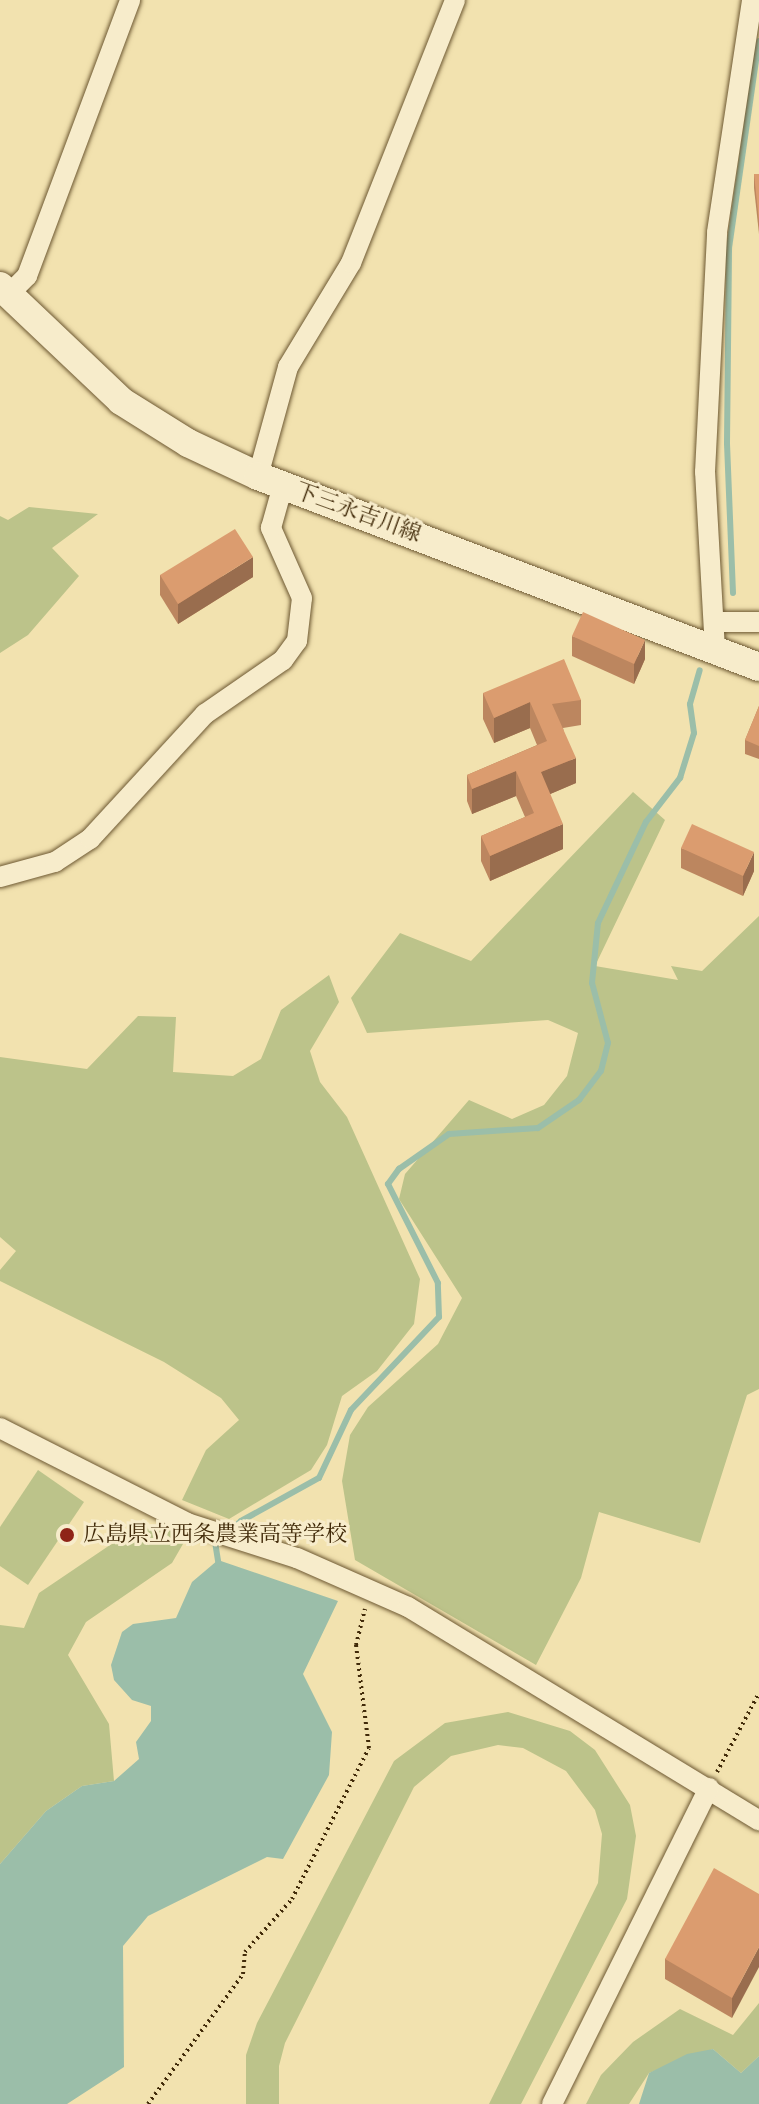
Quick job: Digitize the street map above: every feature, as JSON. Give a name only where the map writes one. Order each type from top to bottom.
[{"type":"main road","name":"下三永吉川線","points":[[4,291],[121,401],[188,443],[270,480],[715,636],[759,667]]},
{"type":"street","points":[[4,291],[27,276],[130,0]]},
{"type":"street","points":[[0,877],[55,862],[90,839],[205,714],[283,660],[297,641],[302,598],[271,528],[270,480],[288,367],[351,263],[455,0]]},
{"type":"street","points":[[752,0],[717,232],[705,472],[715,636],[759,622]]},
{"type":"street","points":[[0,1428],[207,1530],[370,1587],[759,1820]]},
{"type":"street","points":[[552,2104],[709,1788]]},
{"type":"path","points":[[148,2104],[243,1974],[245,1952],[292,1899],[369,1748],[356,1645],[370,1587]]},
{"type":"path","points":[[709,1788],[759,1693]]},
{"type":"green space","points":[[29,507],[98,514],[52,548],[79,576],[28,635],[0,653],[0,516],[8,520]]},
{"type":"green space","points":[[633,792],[665,820],[595,966],[678,980],[671,966],[702,971],[759,916],[759,1389],[747,1395],[700,1543],[599,1512],[581,1578],[536,1665],[355,1560],[342,1481],[350,1435],[368,1407],[438,1344],[462,1298],[399,1199],[405,1174],[469,1100],[512,1119],[544,1105],[567,1076],[578,1033],[548,1020],[367,1033],[351,998],[400,933],[471,961]]},
{"type":"green space","points":[[329,975],[339,1002],[310,1051],[320,1082],[347,1117],[420,1279],[414,1324],[377,1371],[342,1396],[327,1445],[311,1470],[229,1519],[182,1500],[206,1450],[239,1420],[221,1398],[164,1362],[0,1281],[0,1270],[16,1251],[0,1237],[0,1057],[87,1069],[138,1016],[176,1017],[173,1072],[233,1076],[261,1059],[281,1010]]},
{"type":"green space","points":[[38,1470],[84,1502],[28,1585],[0,1566],[0,1527]]},
{"type":"green space","points":[[156,1525],[187,1537],[172,1563],[86,1622],[68,1655],[109,1724],[114,1781],[82,1786],[46,1811],[0,1864],[0,1625],[24,1628],[39,1593],[110,1545]]},
{"type":"green space","points":[[508,1712],[570,1731],[595,1750],[630,1805],[636,1836],[627,1899],[521,2104],[489,2104],[598,1883],[602,1834],[595,1810],[566,1771],[523,1748],[498,1745],[451,1756],[414,1787],[285,2043],[279,2066],[279,2104],[246,2104],[246,2055],[257,2023],[394,1761],[445,1723]]},
{"type":"green space","points":[[759,2003],[759,2056],[741,2073],[713,2049],[649,2073],[629,2104],[586,2104],[601,2075],[633,2042],[680,2009],[733,2035]]},
{"type":"shaded area","points":[[218,1560],[338,1601],[303,1674],[332,1732],[329,1775],[283,1859],[267,1857],[148,1916],[123,1946],[124,2067],[67,2104],[0,2104],[0,1864],[46,1811],[82,1786],[114,1781],[139,1759],[136,1742],[151,1721],[151,1706],[132,1700],[114,1680],[111,1665],[122,1632],[133,1624],[176,1618],[192,1582]]},
{"type":"shaded area","points":[[713,2049],[741,2073],[759,2056],[759,2104],[639,2104],[649,2073],[687,2054]]},
{"type":"building","points":[[754,174],[759,174],[759,221]]},
{"type":"building","points":[[235,529],[253,557],[178,604],[160,575]]},
{"type":"building","points":[[583,612],[645,640],[634,664],[572,636]]},
{"type":"building","points":[[564,659],[581,700],[552,704],[576,758],[541,772],[563,824],[490,856],[481,836],[534,813],[516,771],[472,789],[467,775],[547,741],[530,702],[494,718],[483,693]]},
{"type":"building","points":[[759,706],[759,746],[745,740]]},
{"type":"building","points":[[692,824],[754,852],[743,876],[681,848]]},
{"type":"building","points":[[714,1868],[759,1894],[759,1947],[732,1998],[665,1959]]},
{"type":"waterway","points":[[733,593],[727,443],[729,248],[759,41]]},
{"type":"waterway","points":[[219,1567],[215,1543],[241,1521],[319,1478],[351,1410],[439,1317],[438,1283],[388,1184],[399,1169],[449,1134],[538,1128],[579,1100],[601,1071],[608,1043],[592,983],[598,923],[646,822],[680,778],[694,733],[690,704],[700,670]]},
{"type":"place","name":"広島県立西条農業高等学校","points":[[67,1535]]}]
